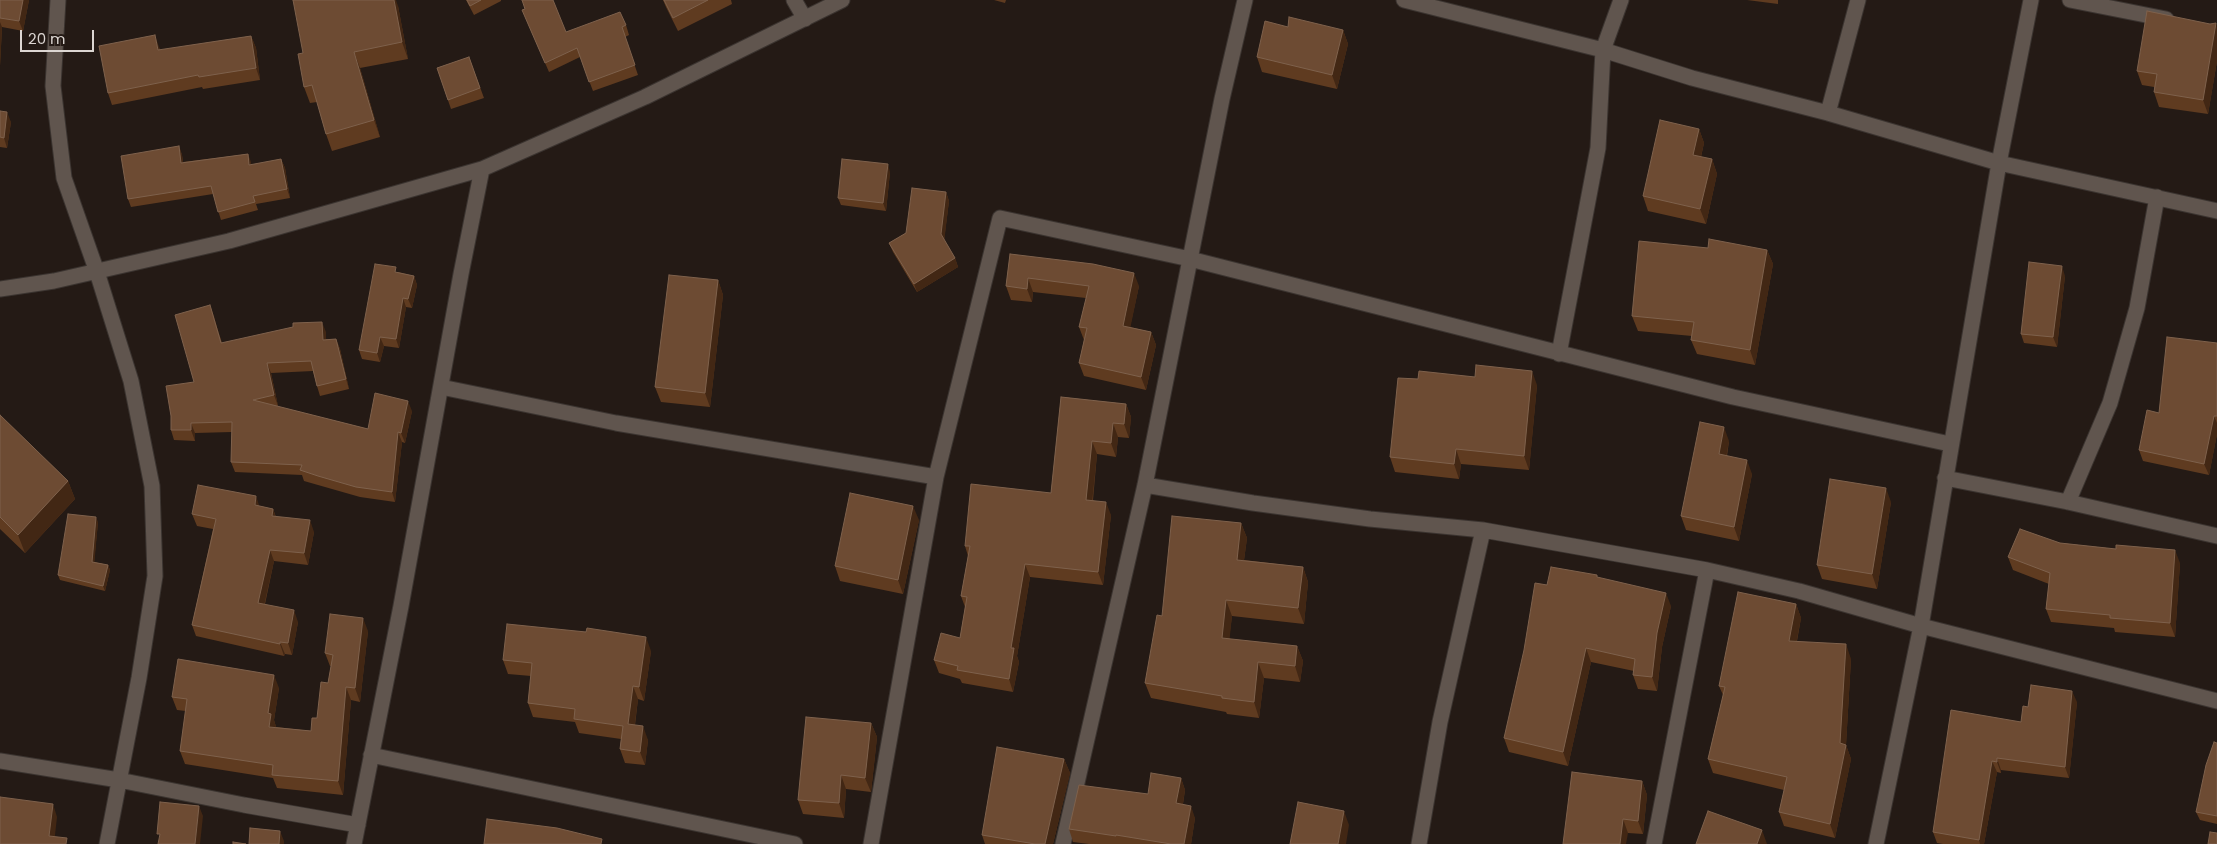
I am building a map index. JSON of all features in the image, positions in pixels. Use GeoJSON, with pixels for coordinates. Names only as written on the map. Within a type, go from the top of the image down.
{"type":"FeatureCollection","features":[{"type":"Feature","properties":{"kind":"street"},"geometry":{"type":"LineString","coordinates":[[58,0],[53,86],[64,178],[97,272],[131,381],[152,486],[155,576],[139,678],[107,844]]}},
{"type":"Feature","properties":{"kind":"street"},"geometry":{"type":"LineString","coordinates":[[794,0],[805,19]]}},
{"type":"Feature","properties":{"kind":"street"},"geometry":{"type":"LineString","coordinates":[[0,289],[97,272],[228,241],[482,169],[645,97],[842,0]]}},
{"type":"Feature","properties":{"kind":"street"},"geometry":{"type":"LineString","coordinates":[[1063,844],[1145,484],[1222,98],[1245,0]]}},
{"type":"Feature","properties":{"kind":"street"},"geometry":{"type":"LineString","coordinates":[[1404,0],[1603,50],[1692,78],[1828,113],[1999,162],[2217,210]]}},
{"type":"Feature","properties":{"kind":"street"},"geometry":{"type":"LineString","coordinates":[[1559,354],[1598,148],[1603,50],[1621,0]]}},
{"type":"Feature","properties":{"kind":"street"},"geometry":{"type":"LineString","coordinates":[[1828,113],[1858,0]]}},
{"type":"Feature","properties":{"kind":"street"},"geometry":{"type":"LineString","coordinates":[[1876,844],[1921,626],[1950,444],[1999,162],[2031,0]]}},
{"type":"Feature","properties":{"kind":"street"},"geometry":{"type":"LineString","coordinates":[[2070,0],[2178,21]]}},
{"type":"Feature","properties":{"kind":"street"},"geometry":{"type":"LineString","coordinates":[[354,844],[482,169]]}},
{"type":"Feature","properties":{"kind":"street"},"geometry":{"type":"LineString","coordinates":[[2068,502],[2110,402],[2137,308],[2157,197]]}},
{"type":"Feature","properties":{"kind":"street"},"geometry":{"type":"LineString","coordinates":[[870,844],[936,477],[1000,218],[1190,259],[1733,397],[1950,444]]}},
{"type":"Feature","properties":{"kind":"street"},"geometry":{"type":"LineString","coordinates":[[441,387],[616,423],[936,477]]}},
{"type":"Feature","properties":{"kind":"street"},"geometry":{"type":"LineString","coordinates":[[1945,478],[2068,502],[2217,536]]}},
{"type":"Feature","properties":{"kind":"street"},"geometry":{"type":"LineString","coordinates":[[1145,484],[1254,503],[1370,519],[1483,530],[1706,570],[1798,591],[1921,626],[2217,701]]}},
{"type":"Feature","properties":{"kind":"street"},"geometry":{"type":"LineString","coordinates":[[1419,844],[1440,722],[1483,530]]}},
{"type":"Feature","properties":{"kind":"street"},"geometry":{"type":"LineString","coordinates":[[1654,844],[1706,570]]}},
{"type":"Feature","properties":{"kind":"street"},"geometry":{"type":"LineString","coordinates":[[371,755],[737,838],[795,844]]}},
{"type":"Feature","properties":{"kind":"street"},"geometry":{"type":"LineString","coordinates":[[0,761],[119,780],[358,825]]}},
{"type":"Feature","properties":{"kind":"building"},"geometry":{"type":"Polygon","coordinates":[[[0,0],[23,0],[19,21],[0,18],[0,0]]]}},
{"type":"Feature","properties":{"kind":"building"},"geometry":{"type":"Polygon","coordinates":[[[293,0],[394,0],[402,42],[354,52],[374,120],[326,134],[312,85],[304,87],[298,54],[303,53],[293,0]]]}},
{"type":"Feature","properties":{"kind":"building"},"geometry":{"type":"Polygon","coordinates":[[[467,0],[481,0],[470,6],[467,0]]]}},
{"type":"Feature","properties":{"kind":"building"},"geometry":{"type":"Polygon","coordinates":[[[522,0],[553,0],[566,32],[620,12],[626,25],[622,27],[635,65],[589,82],[577,48],[545,63],[522,10],[525,9],[522,0]]]}},
{"type":"Feature","properties":{"kind":"building"},"geometry":{"type":"Polygon","coordinates":[[[664,0],[708,0],[673,18],[664,0]]]}},
{"type":"Feature","properties":{"kind":"building"},"geometry":{"type":"Polygon","coordinates":[[[2147,11],[2210,24],[2216,23],[2203,100],[2154,92],[2157,74],[2137,71],[2147,11]]]}},
{"type":"Feature","properties":{"kind":"building"},"geometry":{"type":"Polygon","coordinates":[[[1289,17],[1343,30],[1332,75],[1257,57],[1265,21],[1288,27],[1289,17]]]}},
{"type":"Feature","properties":{"kind":"building"},"geometry":{"type":"Polygon","coordinates":[[[155,35],[158,50],[251,36],[256,68],[199,77],[198,75],[108,93],[99,46],[155,35]]]}},
{"type":"Feature","properties":{"kind":"building"},"geometry":{"type":"Polygon","coordinates":[[[469,57],[480,88],[448,100],[437,68],[469,57]]]}},
{"type":"Feature","properties":{"kind":"building"},"geometry":{"type":"Polygon","coordinates":[[[0,111],[7,112],[4,138],[0,137],[0,111]]]}},
{"type":"Feature","properties":{"kind":"building"},"geometry":{"type":"Polygon","coordinates":[[[1660,120],[1699,129],[1693,155],[1712,159],[1700,209],[1643,196],[1660,120]]]}},
{"type":"Feature","properties":{"kind":"building"},"geometry":{"type":"Polygon","coordinates":[[[179,146],[181,163],[248,154],[249,165],[281,159],[287,189],[253,196],[255,202],[218,212],[211,186],[128,199],[121,156],[179,146]]]}},
{"type":"Feature","properties":{"kind":"building"},"geometry":{"type":"Polygon","coordinates":[[[842,159],[888,164],[883,203],[838,198],[842,159]]]}},
{"type":"Feature","properties":{"kind":"building"},"geometry":{"type":"Polygon","coordinates":[[[912,188],[946,192],[941,234],[955,258],[914,284],[889,243],[906,233],[912,188]]]}},
{"type":"Feature","properties":{"kind":"building"},"geometry":{"type":"Polygon","coordinates":[[[1709,239],[1767,250],[1750,350],[1691,340],[1694,322],[1632,316],[1639,241],[1708,248],[1709,239]]]}},
{"type":"Feature","properties":{"kind":"building"},"geometry":{"type":"Polygon","coordinates":[[[1010,254],[1093,264],[1134,273],[1123,326],[1151,332],[1141,377],[1079,363],[1087,328],[1079,327],[1089,286],[1028,278],[1027,289],[1006,286],[1010,254]]]}},
{"type":"Feature","properties":{"kind":"building"},"geometry":{"type":"Polygon","coordinates":[[[2029,262],[2062,266],[2053,337],[2021,334],[2029,262]]]}},
{"type":"Feature","properties":{"kind":"building"},"geometry":{"type":"Polygon","coordinates":[[[375,264],[396,267],[395,272],[414,276],[408,299],[403,298],[396,339],[380,337],[377,353],[359,350],[375,264]]]}},
{"type":"Feature","properties":{"kind":"building"},"geometry":{"type":"Polygon","coordinates":[[[669,275],[718,280],[705,393],[655,387],[669,275]]]}},
{"type":"Feature","properties":{"kind":"building"},"geometry":{"type":"Polygon","coordinates":[[[210,305],[221,343],[293,327],[293,323],[322,322],[323,340],[336,339],[346,379],[317,386],[311,361],[267,363],[274,395],[253,400],[368,429],[375,393],[408,401],[401,433],[398,432],[392,492],[356,487],[318,476],[300,470],[302,465],[231,462],[232,422],[191,423],[191,430],[171,430],[171,416],[166,386],[194,382],[175,315],[210,305]]]}},
{"type":"Feature","properties":{"kind":"building"},"geometry":{"type":"Polygon","coordinates":[[[2167,337],[2217,343],[2217,416],[2214,416],[2204,464],[2139,450],[2147,410],[2159,413],[2167,337]]]}},
{"type":"Feature","properties":{"kind":"building"},"geometry":{"type":"Polygon","coordinates":[[[1476,365],[1532,371],[1524,456],[1456,449],[1454,464],[1390,457],[1398,378],[1418,379],[1419,371],[1475,377],[1476,365]]]}},
{"type":"Feature","properties":{"kind":"building"},"geometry":{"type":"Polygon","coordinates":[[[1061,397],[1126,404],[1124,424],[1113,423],[1111,443],[1092,441],[1086,500],[1106,502],[1098,572],[1025,564],[1011,648],[1014,648],[1009,679],[957,670],[958,666],[934,660],[941,633],[960,638],[967,597],[961,596],[970,546],[965,546],[971,484],[1051,493],[1061,397]]]}},
{"type":"Feature","properties":{"kind":"building"},"geometry":{"type":"Polygon","coordinates":[[[0,415],[68,481],[18,535],[0,517],[0,415]]]}},
{"type":"Feature","properties":{"kind":"building"},"geometry":{"type":"Polygon","coordinates":[[[1700,422],[1724,427],[1719,454],[1747,460],[1734,527],[1681,516],[1700,422]]]}},
{"type":"Feature","properties":{"kind":"building"},"geometry":{"type":"Polygon","coordinates":[[[1830,479],[1886,488],[1872,574],[1817,565],[1830,479]]]}},
{"type":"Feature","properties":{"kind":"building"},"geometry":{"type":"Polygon","coordinates":[[[198,485],[256,496],[255,505],[273,509],[272,516],[310,520],[304,553],[270,550],[258,603],[294,610],[288,643],[280,642],[280,644],[192,625],[216,519],[192,514],[198,485]]]}},
{"type":"Feature","properties":{"kind":"building"},"geometry":{"type":"Polygon","coordinates":[[[850,493],[913,506],[898,580],[835,566],[850,493]]]}},
{"type":"Feature","properties":{"kind":"building"},"geometry":{"type":"Polygon","coordinates":[[[68,514],[96,517],[92,562],[108,565],[103,586],[58,575],[68,514]]]}},
{"type":"Feature","properties":{"kind":"building"},"geometry":{"type":"Polygon","coordinates":[[[1172,516],[1241,523],[1237,560],[1303,567],[1298,608],[1226,600],[1222,638],[1297,646],[1295,666],[1258,662],[1254,702],[1222,698],[1222,696],[1145,683],[1157,615],[1162,616],[1172,516]]]}},
{"type":"Feature","properties":{"kind":"building"},"geometry":{"type":"Polygon","coordinates":[[[2020,529],[2060,543],[2116,549],[2116,545],[2175,550],[2170,623],[2110,618],[2110,615],[2046,609],[2050,573],[2008,557],[2020,529]]]}},
{"type":"Feature","properties":{"kind":"building"},"geometry":{"type":"Polygon","coordinates":[[[1551,567],[1597,575],[1597,577],[1666,593],[1657,633],[1652,677],[1633,675],[1635,659],[1586,648],[1563,752],[1504,738],[1524,650],[1535,583],[1547,585],[1551,567]]]}},
{"type":"Feature","properties":{"kind":"building"},"geometry":{"type":"Polygon","coordinates":[[[1738,592],[1796,604],[1789,641],[1846,644],[1840,743],[1846,745],[1830,824],[1779,812],[1787,777],[1708,759],[1725,687],[1719,686],[1738,592]]]}},
{"type":"Feature","properties":{"kind":"building"},"geometry":{"type":"Polygon","coordinates":[[[330,614],[363,618],[355,688],[346,687],[338,781],[272,775],[273,765],[180,751],[187,699],[172,697],[178,659],[274,675],[268,713],[271,714],[269,727],[311,731],[312,718],[317,718],[321,682],[328,683],[333,655],[325,653],[330,614]]]}},
{"type":"Feature","properties":{"kind":"building"},"geometry":{"type":"Polygon","coordinates":[[[507,624],[586,632],[587,628],[646,637],[639,687],[633,686],[628,724],[643,726],[640,752],[620,749],[623,726],[574,719],[575,709],[528,703],[532,663],[503,660],[507,624]]]}},
{"type":"Feature","properties":{"kind":"building"},"geometry":{"type":"Polygon","coordinates":[[[2031,685],[2072,691],[2065,767],[1997,758],[1997,762],[1992,761],[1979,840],[1933,832],[1951,710],[2021,722],[2023,706],[2028,707],[2031,685]]]}},
{"type":"Feature","properties":{"kind":"building"},"geometry":{"type":"Polygon","coordinates":[[[806,717],[871,723],[865,778],[841,775],[839,803],[798,800],[806,717]]]}},
{"type":"Feature","properties":{"kind":"building"},"geometry":{"type":"Polygon","coordinates":[[[2214,742],[2217,743],[2217,816],[2196,812],[2206,765],[2214,742]]]}},
{"type":"Feature","properties":{"kind":"building"},"geometry":{"type":"Polygon","coordinates":[[[997,747],[1064,759],[1045,844],[982,835],[997,747]]]}},
{"type":"Feature","properties":{"kind":"building"},"geometry":{"type":"Polygon","coordinates":[[[1572,772],[1642,781],[1638,821],[1623,819],[1620,844],[1563,844],[1572,772]]]}},
{"type":"Feature","properties":{"kind":"building"},"geometry":{"type":"Polygon","coordinates":[[[1151,773],[1181,778],[1176,803],[1191,806],[1184,844],[1171,844],[1069,829],[1079,785],[1148,794],[1151,773]]]}},
{"type":"Feature","properties":{"kind":"building"},"geometry":{"type":"Polygon","coordinates":[[[0,797],[53,804],[49,836],[67,838],[66,844],[0,844],[0,797]]]}},
{"type":"Feature","properties":{"kind":"building"},"geometry":{"type":"Polygon","coordinates":[[[160,802],[199,806],[195,844],[158,844],[160,834],[157,834],[160,802]]]}},
{"type":"Feature","properties":{"kind":"building"},"geometry":{"type":"Polygon","coordinates":[[[1298,802],[1344,811],[1338,844],[1290,844],[1298,802]]]}},
{"type":"Feature","properties":{"kind":"building"},"geometry":{"type":"Polygon","coordinates":[[[1708,811],[1762,830],[1757,844],[1696,844],[1708,811]]]}},
{"type":"Feature","properties":{"kind":"building"},"geometry":{"type":"Polygon","coordinates":[[[487,819],[557,828],[602,839],[601,844],[484,844],[487,819]]]}},
{"type":"Feature","properties":{"kind":"building"},"geometry":{"type":"Polygon","coordinates":[[[250,828],[280,831],[279,844],[249,844],[250,828]]]}},
{"type":"Feature","properties":{"kind":"building"},"geometry":{"type":"Polygon","coordinates":[[[2210,832],[2217,833],[2217,844],[2208,844],[2210,832]]]}}]}
